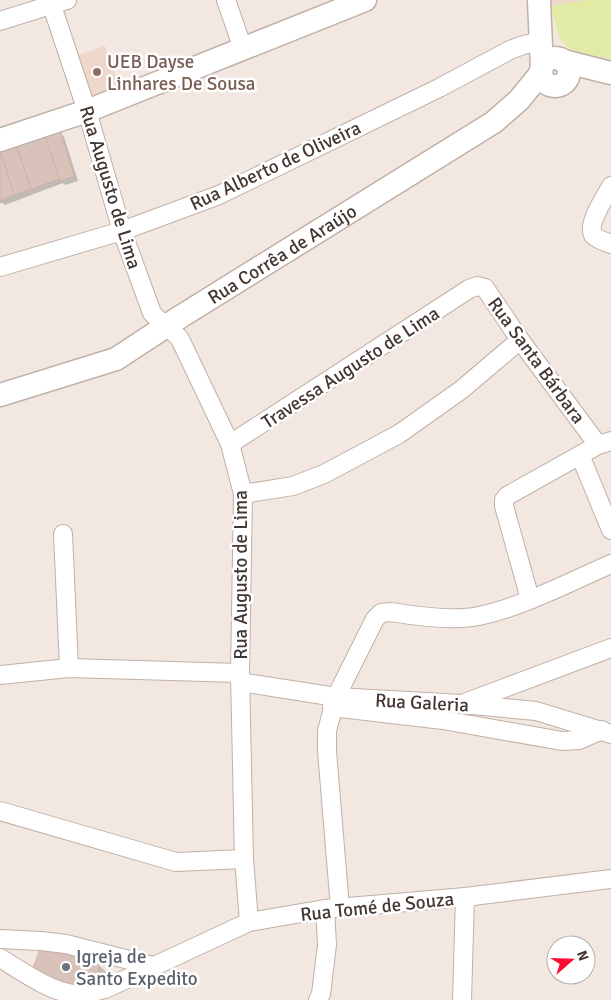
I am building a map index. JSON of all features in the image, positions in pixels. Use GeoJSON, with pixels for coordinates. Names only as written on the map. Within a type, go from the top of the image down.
{"type":"FeatureCollection","features":[{"type":"Feature","properties":{"kind":"street"},"geometry":{"type":"LineString","coordinates":[[226,0],[243,49]]}},
{"type":"Feature","properties":{"kind":"street"},"geometry":{"type":"LineString","coordinates":[[540,0],[541,41],[554,69]]}},
{"type":"Feature","properties":{"kind":"street"},"geometry":{"type":"LineString","coordinates":[[540,0],[554,69]]}},
{"type":"Feature","properties":{"kind":"street"},"geometry":{"type":"LineString","coordinates":[[0,21],[56,2]]}},
{"type":"Feature","properties":{"kind":"street","name":"Rua Augusto de Lima"},"geometry":{"type":"LineString","coordinates":[[56,2],[122,232],[152,313],[157,319],[168,325],[180,338],[230,444],[243,494],[240,678],[244,858],[249,922]]}},
{"type":"Feature","properties":{"kind":"street"},"geometry":{"type":"LineString","coordinates":[[0,140],[87,111],[356,2]]}},
{"type":"Feature","properties":{"kind":"street","name":"Rua Alberto de Oliveira"},"geometry":{"type":"LineString","coordinates":[[0,267],[122,232],[219,194],[439,88],[510,50],[541,41]]}},
{"type":"Feature","properties":{"kind":"street"},"geometry":{"type":"LineString","coordinates":[[554,69],[589,75],[611,73]]}},
{"type":"Feature","properties":{"kind":"street","name":"Rua Corrêa de Araújo"},"geometry":{"type":"LineString","coordinates":[[0,395],[116,359],[494,122],[554,69]]}},
{"type":"Feature","properties":{"kind":"street"},"geometry":{"type":"LineString","coordinates":[[603,241],[592,231],[593,222],[611,186]]}},
{"type":"Feature","properties":{"kind":"street","name":"Rua Santa Bárbara"},"geometry":{"type":"LineString","coordinates":[[469,289],[477,286],[484,288],[520,340],[605,443],[511,493],[504,500],[504,506],[530,599]]}},
{"type":"Feature","properties":{"kind":"street","name":"Travessa Augusto de Lima"},"geometry":{"type":"LineString","coordinates":[[230,444],[469,289]]}},
{"type":"Feature","properties":{"kind":"street"},"geometry":{"type":"LineString","coordinates":[[243,494],[293,486],[324,474],[390,439],[461,390],[520,340]]}},
{"type":"Feature","properties":{"kind":"street"},"geometry":{"type":"LineString","coordinates":[[580,455],[611,530]]}},
{"type":"Feature","properties":{"kind":"street"},"geometry":{"type":"LineString","coordinates":[[63,534],[69,668]]}},
{"type":"Feature","properties":{"kind":"street"},"geometry":{"type":"LineString","coordinates":[[318,1000],[321,994],[332,908],[327,731],[334,702],[375,619],[381,613],[391,612],[455,618],[477,616],[501,610],[530,599],[611,564]]}},
{"type":"Feature","properties":{"kind":"street"},"geometry":{"type":"LineString","coordinates":[[462,704],[611,648]]}},
{"type":"Feature","properties":{"kind":"street","name":"Rua Galeria"},"geometry":{"type":"LineString","coordinates":[[0,675],[69,668],[240,678],[334,702],[562,741],[579,740],[606,732]]}},
{"type":"Feature","properties":{"kind":"street","name":"Rua Galeria"},"geometry":{"type":"LineString","coordinates":[[334,702],[462,704],[536,711],[606,732]]}},
{"type":"Feature","properties":{"kind":"street"},"geometry":{"type":"LineString","coordinates":[[0,811],[176,862],[244,858]]}},
{"type":"Feature","properties":{"kind":"street","name":"Rua Tomé de Souza"},"geometry":{"type":"LineString","coordinates":[[0,958],[36,980],[73,994],[86,994],[105,989],[249,922],[332,908],[465,897],[611,879]]}},
{"type":"Feature","properties":{"kind":"street"},"geometry":{"type":"LineString","coordinates":[[462,1000],[465,897]]}},
{"type":"Feature","properties":{"kind":"street"},"geometry":{"type":"LineString","coordinates":[[0,939],[66,944],[152,966]]}},
{"type":"Feature","properties":{"kind":"shaded area"},"geometry":{"type":"Polygon","coordinates":[[[550,0],[586,0],[551,7],[550,0]]]}},
{"type":"Feature","properties":{"kind":"shaded area","name":"UEB Dayse Linhares De Sousa"},"geometry":{"type":"Polygon","coordinates":[[[105,46],[119,88],[90,99],[75,56],[105,46]]]}},
{"type":"Feature","properties":{"kind":"green space"},"geometry":{"type":"Polygon","coordinates":[[[586,0],[611,0],[611,59],[575,51],[563,42],[559,34],[551,7],[586,0]]]}},
{"type":"Feature","properties":{"kind":"building"},"geometry":{"type":"Polygon","coordinates":[[[60,130],[74,176],[60,181],[45,136],[60,130]]]}},
{"type":"Feature","properties":{"kind":"building"},"geometry":{"type":"Polygon","coordinates":[[[45,136],[59,179],[31,189],[16,145],[45,136]]]}},
{"type":"Feature","properties":{"kind":"building"},"geometry":{"type":"Polygon","coordinates":[[[16,145],[31,189],[14,195],[0,150],[16,145]]]}},
{"type":"Feature","properties":{"kind":"building"},"geometry":{"type":"Polygon","coordinates":[[[0,150],[14,195],[0,200],[0,150]]]}},
{"type":"Feature","properties":{"kind":"building","name":"Igreja de Santo Expedito"},"geometry":{"type":"Polygon","coordinates":[[[41,947],[84,956],[99,964],[96,984],[82,988],[70,986],[32,970],[41,947]]]}},
{"type":"Feature","properties":{"kind":"place","name":"UEB Dayse Linhares De Sousa"},"geometry":{"type":"Point","coordinates":[97,72]}},
{"type":"Feature","properties":{"kind":"place","name":"Igreja de Santo Expedito"},"geometry":{"type":"Point","coordinates":[66,967]}}]}
